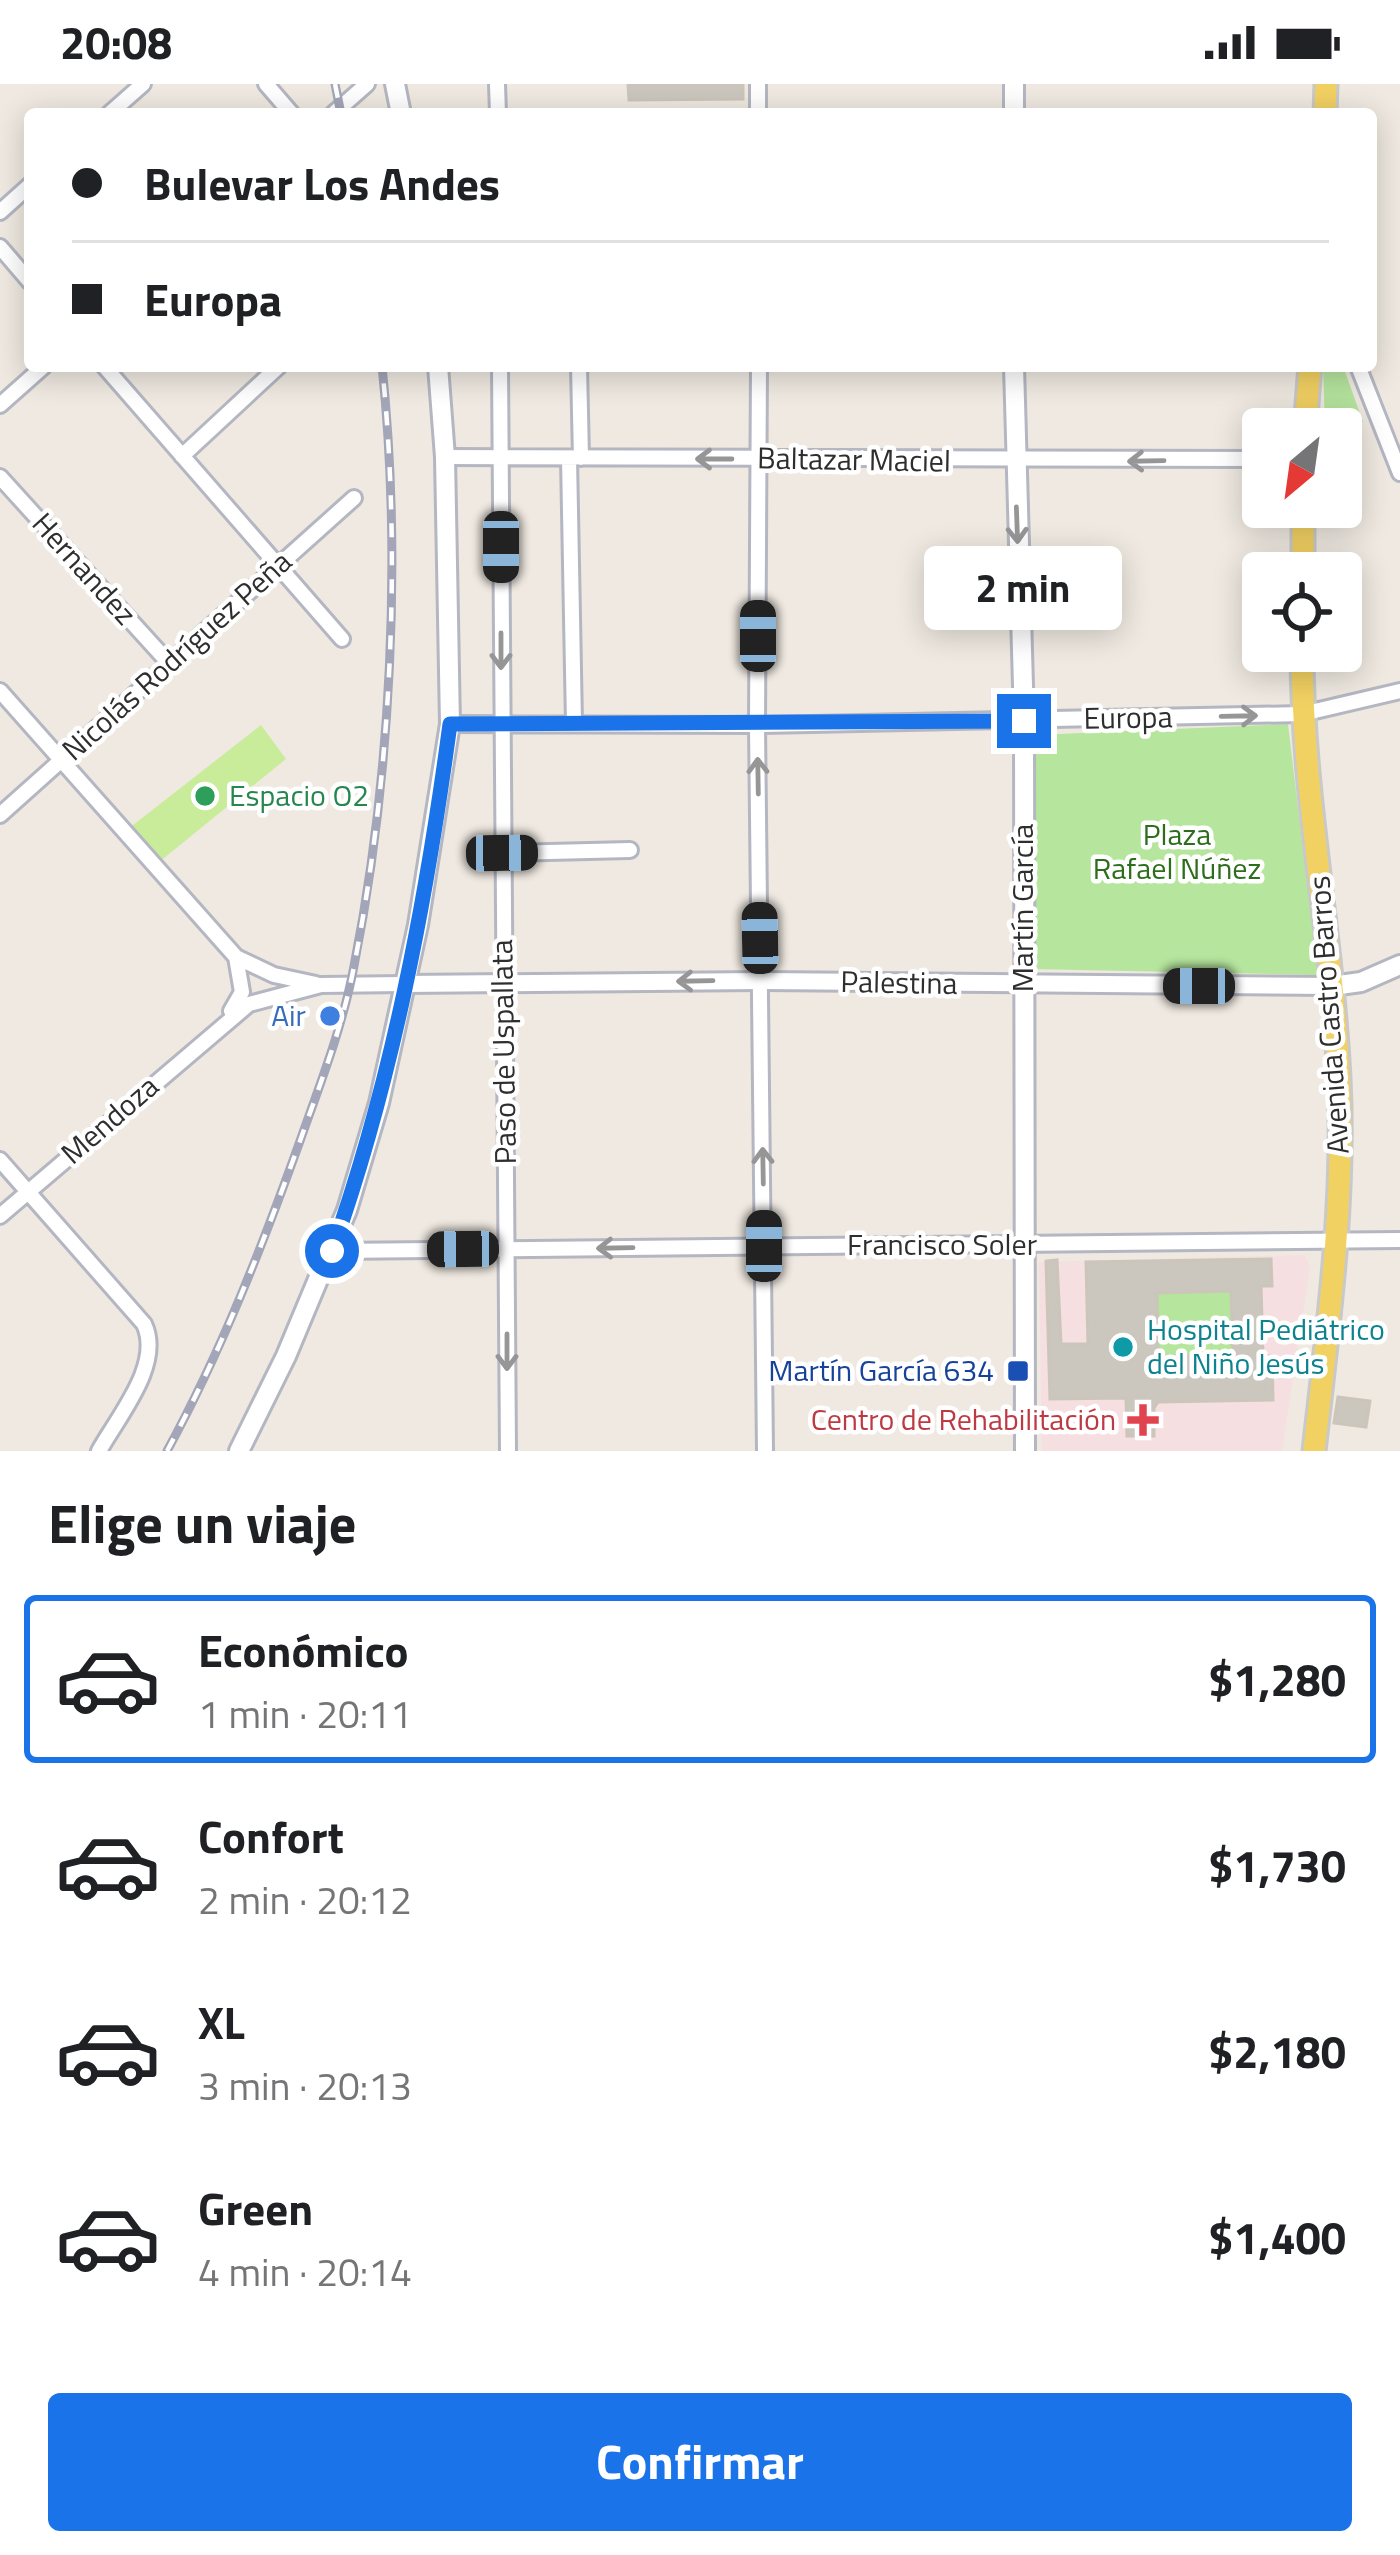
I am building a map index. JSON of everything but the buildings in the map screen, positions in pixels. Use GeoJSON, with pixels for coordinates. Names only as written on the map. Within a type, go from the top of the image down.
{"type":"FeatureCollection","features":[{"type":"Feature","properties":{"kind":"main road"},"geometry":{"type":"LineString","coordinates":[[239,1451],[332,1251],[379,1103],[433,844],[450,724],[445,457],[438,372]]}},
{"type":"Feature","properties":{"kind":"main road","name":"Martín García"},"geometry":{"type":"LineString","coordinates":[[1014,372],[1024,721],[1025,1451]]}},
{"type":"Feature","properties":{"kind":"main road"},"geometry":{"type":"LineString","coordinates":[[1307,408],[1310,372]]}},
{"type":"Feature","properties":{"kind":"main road","name":"Avenida Castro Barros"},"geometry":{"type":"LineString","coordinates":[[1302,672],[1302,714],[1332,986],[1341,1160],[1315,1451]]}},
{"type":"Feature","properties":{"kind":"main road"},"geometry":{"type":"LineString","coordinates":[[1332,986],[1361,982],[1400,965]]}},
{"type":"Feature","properties":{"kind":"street"},"geometry":{"type":"LineString","coordinates":[[116,108],[142,84]]}},
{"type":"Feature","properties":{"kind":"street"},"geometry":{"type":"LineString","coordinates":[[266,84],[287,108]]}},
{"type":"Feature","properties":{"kind":"street"},"geometry":{"type":"LineString","coordinates":[[340,108],[367,84]]}},
{"type":"Feature","properties":{"kind":"street"},"geometry":{"type":"LineString","coordinates":[[0,212],[24,190]]}},
{"type":"Feature","properties":{"kind":"street"},"geometry":{"type":"LineString","coordinates":[[0,247],[24,275]]}},
{"type":"Feature","properties":{"kind":"street"},"geometry":{"type":"LineString","coordinates":[[0,405],[37,372]]}},
{"type":"Feature","properties":{"kind":"street"},"geometry":{"type":"LineString","coordinates":[[109,372],[342,639]]}},
{"type":"Feature","properties":{"kind":"street"},"geometry":{"type":"LineString","coordinates":[[182,456],[273,372]]}},
{"type":"Feature","properties":{"kind":"street","name":"Paso de Uspallata"},"geometry":{"type":"LineString","coordinates":[[500,372],[508,1451]]}},
{"type":"Feature","properties":{"kind":"street"},"geometry":{"type":"LineString","coordinates":[[574,723],[579,372]]}},
{"type":"Feature","properties":{"kind":"street"},"geometry":{"type":"LineString","coordinates":[[759,372],[757,725],[765,1451]]}},
{"type":"Feature","properties":{"kind":"street"},"geometry":{"type":"LineString","coordinates":[[1360,372],[1400,473]]}},
{"type":"Feature","properties":{"kind":"street","name":"Baltazar Maciel"},"geometry":{"type":"LineString","coordinates":[[445,457],[1242,459]]}},
{"type":"Feature","properties":{"kind":"street","name":"Hernandez"},"geometry":{"type":"LineString","coordinates":[[0,477],[168,662]]}},
{"type":"Feature","properties":{"kind":"street","name":"Nicolás Rodríguez Peña"},"geometry":{"type":"LineString","coordinates":[[0,815],[354,498]]}},
{"type":"Feature","properties":{"kind":"street"},"geometry":{"type":"LineString","coordinates":[[0,691],[236,957],[274,975],[321,985]]}},
{"type":"Feature","properties":{"kind":"street","name":"Europa"},"geometry":{"type":"LineString","coordinates":[[450,724],[757,725],[1302,714],[1400,691]]}},
{"type":"Feature","properties":{"kind":"street"},"geometry":{"type":"LineString","coordinates":[[502,853],[630,850]]}},
{"type":"Feature","properties":{"kind":"street","name":"Mendoza"},"geometry":{"type":"LineString","coordinates":[[220,1024],[242,992],[236,957]]}},
{"type":"Feature","properties":{"kind":"street","name":"Palestina"},"geometry":{"type":"LineString","coordinates":[[321,985],[761,981],[1332,986]]}},
{"type":"Feature","properties":{"kind":"street","name":"Mendoza"},"geometry":{"type":"LineString","coordinates":[[0,1216],[220,1024],[249,1004],[321,985]]}},
{"type":"Feature","properties":{"kind":"street"},"geometry":{"type":"LineString","coordinates":[[0,1160],[144,1324],[151,1339],[146,1366],[98,1451]]}},
{"type":"Feature","properties":{"kind":"street","name":"Francisco Soler"},"geometry":{"type":"LineString","coordinates":[[332,1251],[1400,1240]]}},
{"type":"Feature","properties":{"kind":"shaded area"},"geometry":{"type":"Polygon","coordinates":[[[1304,1255],[1310,1266],[1282,1451],[1042,1451],[1039,1262],[1304,1255]]]}},
{"type":"Feature","properties":{"kind":"green space"},"geometry":{"type":"Polygon","coordinates":[[[1323,372],[1345,372],[1358,408],[1324,408],[1323,372]]]}},
{"type":"Feature","properties":{"kind":"green space","name":"Plaza Rafael Núñez"},"geometry":{"type":"Polygon","coordinates":[[[1288,724],[1318,975],[1031,969],[1036,735],[1288,724]]]}},
{"type":"Feature","properties":{"kind":"green space","name":"Espacio O2"},"geometry":{"type":"Polygon","coordinates":[[[261,725],[286,759],[153,867],[123,833],[261,725]]]}},
{"type":"Feature","properties":{"kind":"green space"},"geometry":{"type":"Polygon","coordinates":[[[1231,1291],[1233,1355],[1158,1356],[1157,1293],[1231,1291]]]}},
{"type":"Feature","properties":{"kind":"railway"},"geometry":{"type":"LineString","coordinates":[[335,84],[340,108]]}},
{"type":"Feature","properties":{"kind":"railway"},"geometry":{"type":"LineString","coordinates":[[167,1451],[223,1337],[271,1220],[330,1055],[354,966],[377,820],[389,667],[391,514],[382,372]]}},
{"type":"Feature","properties":{"kind":"place","name":"Espacio O2"},"geometry":{"type":"Point","coordinates":[205,796]}},
{"type":"Feature","properties":{"kind":"place","name":"Air"},"geometry":{"type":"Point","coordinates":[330,1016]}},
{"type":"Feature","properties":{"kind":"place","name":"Hospital Pediátrico del Niño Jesús"},"geometry":{"type":"Point","coordinates":[1123,1347]}},
{"type":"Feature","properties":{"kind":"place","name":"Martín García 634"},"geometry":{"type":"Point","coordinates":[1018,1371]}},
{"type":"Feature","properties":{"kind":"place","name":"Centro de Rehabilitación"},"geometry":{"type":"Point","coordinates":[1143,1420]}},
{"type":"Feature","properties":{"kind":"route"},"geometry":{"type":"LineString","coordinates":[[332,1251],[392,1049],[436,825],[450,724],[1024,721]]}}]}
